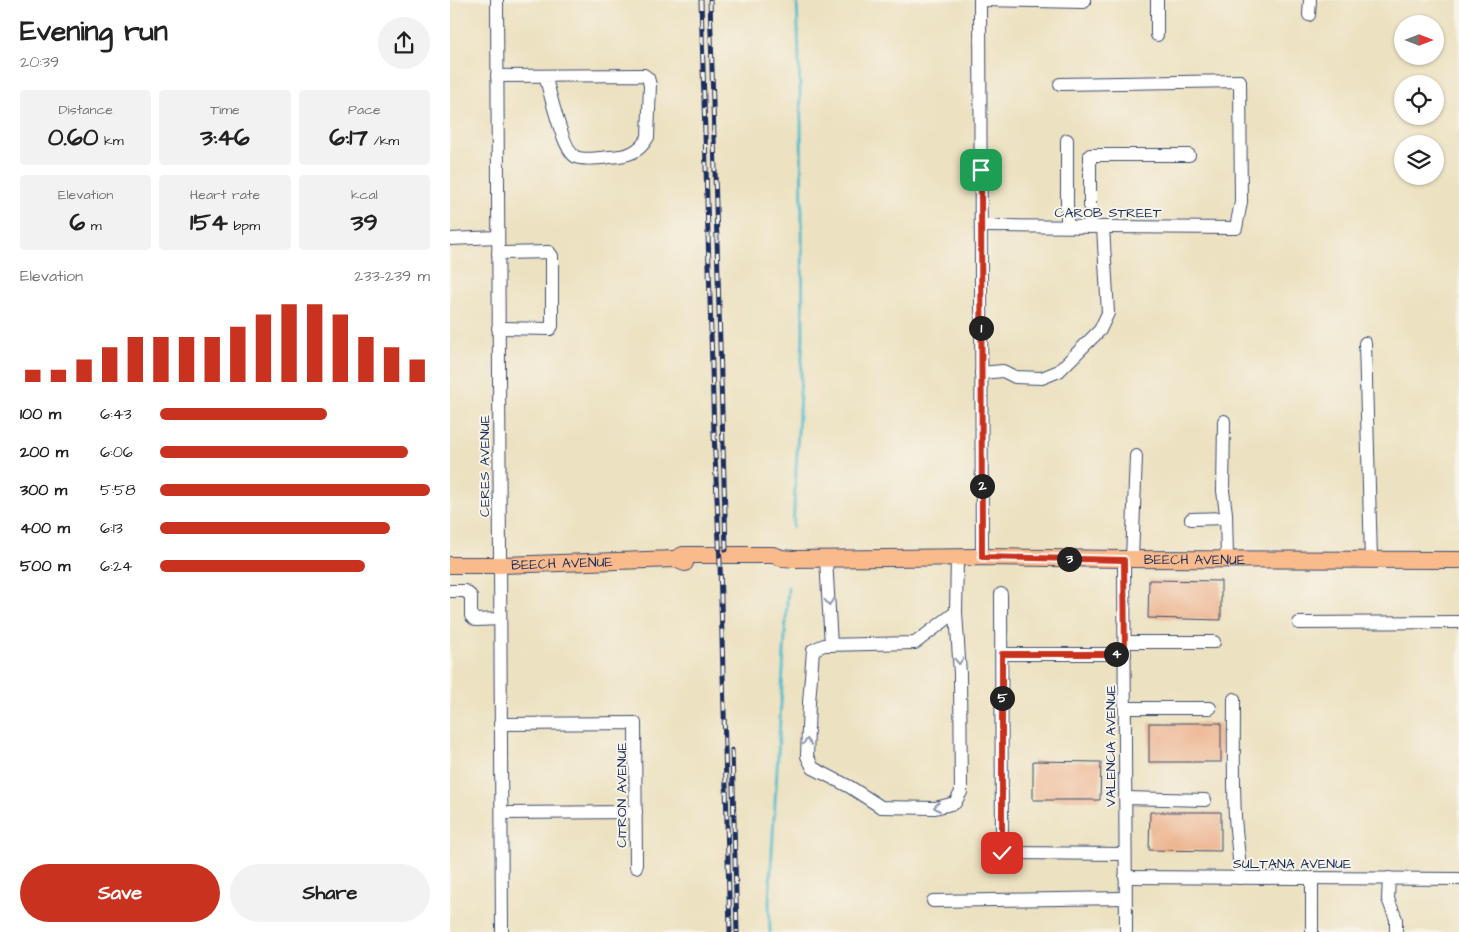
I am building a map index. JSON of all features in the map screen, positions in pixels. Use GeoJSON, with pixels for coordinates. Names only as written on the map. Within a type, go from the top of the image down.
{"type":"FeatureCollection","features":[{"type":"Feature","properties":{"kind":"main road","name":"BEECH AVENUE"},"geometry":{"type":"LineString","coordinates":[[450,565],[675,560],[682,563],[727,563],[774,562],[788,559],[982,557],[1128,560],[1459,560]]}},
{"type":"Feature","properties":{"kind":"street","name":"CERES AVENUE"},"geometry":{"type":"LineString","coordinates":[[497,0],[502,932]]}},
{"type":"Feature","properties":{"kind":"street"},"geometry":{"type":"LineString","coordinates":[[982,557],[980,0],[1084,2],[1084,0]]}},
{"type":"Feature","properties":{"kind":"street"},"geometry":{"type":"LineString","coordinates":[[1157,0],[1157,35]]}},
{"type":"Feature","properties":{"kind":"street"},"geometry":{"type":"LineString","coordinates":[[1309,15],[1310,0]]}},
{"type":"Feature","properties":{"kind":"street"},"geometry":{"type":"LineString","coordinates":[[497,76],[644,75],[648,78],[650,86],[648,137],[644,144],[628,156],[577,158],[569,152],[564,140],[546,76]]}},
{"type":"Feature","properties":{"kind":"street","name":"CAROB STREET"},"geometry":{"type":"LineString","coordinates":[[981,226],[1236,228],[1241,202],[1240,81],[1060,84]]}},
{"type":"Feature","properties":{"kind":"street"},"geometry":{"type":"LineString","coordinates":[[1067,140],[1067,226]]}},
{"type":"Feature","properties":{"kind":"street"},"geometry":{"type":"LineString","coordinates":[[1090,227],[1090,155],[1189,155]]}},
{"type":"Feature","properties":{"kind":"street"},"geometry":{"type":"LineString","coordinates":[[981,373],[1003,371],[1015,377],[1042,378],[1059,372],[1100,330],[1108,313],[1103,227]]}},
{"type":"Feature","properties":{"kind":"street"},"geometry":{"type":"LineString","coordinates":[[450,239],[498,237]]}},
{"type":"Feature","properties":{"kind":"street"},"geometry":{"type":"LineString","coordinates":[[498,253],[549,252],[552,256],[552,326],[550,329],[498,328]]}},
{"type":"Feature","properties":{"kind":"street"},"geometry":{"type":"LineString","coordinates":[[1365,343],[1371,559]]}},
{"type":"Feature","properties":{"kind":"street"},"geometry":{"type":"LineString","coordinates":[[1224,421],[1223,491],[1227,560]]}},
{"type":"Feature","properties":{"kind":"street","name":"VALENCIA AVENUE"},"geometry":{"type":"LineString","coordinates":[[1126,932],[1125,648],[1128,560],[1136,456]]}},
{"type":"Feature","properties":{"kind":"street"},"geometry":{"type":"LineString","coordinates":[[1191,519],[1226,518]]}},
{"type":"Feature","properties":{"kind":"street"},"geometry":{"type":"LineString","coordinates":[[956,558],[956,612],[960,674],[961,792],[955,803],[935,808],[881,807],[850,787],[814,768],[807,756],[813,650],[818,646],[830,645],[915,643],[956,612]]}},
{"type":"Feature","properties":{"kind":"street"},"geometry":{"type":"LineString","coordinates":[[826,559],[830,645]]}},
{"type":"Feature","properties":{"kind":"street"},"geometry":{"type":"LineString","coordinates":[[450,591],[465,591],[471,596],[472,616],[476,620],[500,620]]}},
{"type":"Feature","properties":{"kind":"street"},"geometry":{"type":"LineString","coordinates":[[1001,594],[1002,853],[1126,854]]}},
{"type":"Feature","properties":{"kind":"street"},"geometry":{"type":"LineString","coordinates":[[1299,623],[1459,622]]}},
{"type":"Feature","properties":{"kind":"street"},"geometry":{"type":"LineString","coordinates":[[1002,654],[1214,642]]}},
{"type":"Feature","properties":{"kind":"street"},"geometry":{"type":"LineString","coordinates":[[1234,699],[1233,769],[1240,878]]}},
{"type":"Feature","properties":{"kind":"street"},"geometry":{"type":"LineString","coordinates":[[1125,708],[1210,708]]}},
{"type":"Feature","properties":{"kind":"street","name":"CITRON AVENUE"},"geometry":{"type":"LineString","coordinates":[[500,724],[635,723],[636,867]]}},
{"type":"Feature","properties":{"kind":"street"},"geometry":{"type":"LineString","coordinates":[[1125,798],[1205,800]]}},
{"type":"Feature","properties":{"kind":"street"},"geometry":{"type":"LineString","coordinates":[[502,814],[636,812]]}},
{"type":"Feature","properties":{"kind":"street","name":"SULTANA AVENUE"},"geometry":{"type":"LineString","coordinates":[[1126,878],[1459,879]]}},
{"type":"Feature","properties":{"kind":"street"},"geometry":{"type":"LineString","coordinates":[[1312,878],[1312,932]]}},
{"type":"Feature","properties":{"kind":"street"},"geometry":{"type":"LineString","coordinates":[[1389,878],[1388,899],[1396,919],[1396,932]]}},
{"type":"Feature","properties":{"kind":"street"},"geometry":{"type":"LineString","coordinates":[[933,901],[1126,898]]}},
{"type":"Feature","properties":{"kind":"building"},"geometry":{"type":"Polygon","coordinates":[[[1149,580],[1221,581],[1221,620],[1148,618],[1149,580]]]}},
{"type":"Feature","properties":{"kind":"building"},"geometry":{"type":"Polygon","coordinates":[[[1149,723],[1221,723],[1221,762],[1149,762],[1149,723]]]}},
{"type":"Feature","properties":{"kind":"building"},"geometry":{"type":"Polygon","coordinates":[[[1033,761],[1101,762],[1100,800],[1033,800],[1033,761]]]}},
{"type":"Feature","properties":{"kind":"building"},"geometry":{"type":"Polygon","coordinates":[[[1150,812],[1221,812],[1221,851],[1149,850],[1150,812]]]}},
{"type":"Feature","properties":{"kind":"waterway"},"geometry":{"type":"LineString","coordinates":[[793,527],[803,337],[801,120],[797,0]]}},
{"type":"Feature","properties":{"kind":"waterway"},"geometry":{"type":"LineString","coordinates":[[770,932],[769,902],[788,587]]}},
{"type":"Feature","properties":{"kind":"railway"},"geometry":{"type":"LineString","coordinates":[[701,0],[730,932]]}},
{"type":"Feature","properties":{"kind":"railway"},"geometry":{"type":"LineString","coordinates":[[710,0],[726,550]]}},
{"type":"Feature","properties":{"kind":"railway"},"geometry":{"type":"LineString","coordinates":[[732,750],[737,932]]}},
{"type":"Feature","properties":{"kind":"route"},"geometry":{"type":"LineString","coordinates":[[981,170],[982,557],[1124,560],[1125,654],[1002,654],[1002,853]]}}]}
